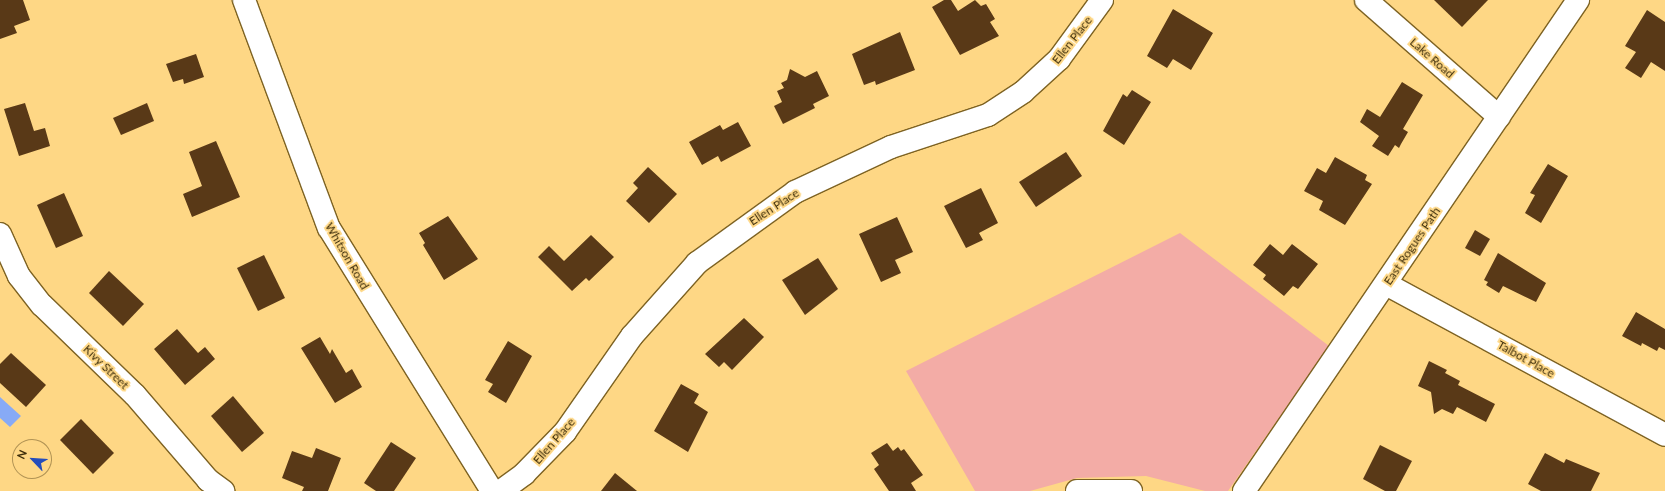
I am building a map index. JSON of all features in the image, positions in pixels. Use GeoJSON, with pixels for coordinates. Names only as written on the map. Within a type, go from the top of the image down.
{"type":"FeatureCollection","features":[{"type":"Feature","properties":{"kind":"street","name":"Whitson Road"},"geometry":{"type":"LineString","coordinates":[[244,0],[329,228],[492,491]]}},
{"type":"Feature","properties":{"kind":"street","name":"Ellen Place"},"geometry":{"type":"LineString","coordinates":[[501,491],[524,474],[565,432],[632,336],[697,263],[795,192],[890,147],[988,115],[1023,92],[1059,59],[1102,0]]}},
{"type":"Feature","properties":{"kind":"street","name":"Lake Road"},"geometry":{"type":"LineString","coordinates":[[1366,0],[1499,116]]}},
{"type":"Feature","properties":{"kind":"street","name":"East Rogues Path"},"geometry":{"type":"LineString","coordinates":[[1244,491],[1578,0]]}},
{"type":"Feature","properties":{"kind":"street","name":"Kivy Street"},"geometry":{"type":"LineString","coordinates":[[0,234],[19,276],[42,305],[135,395],[208,480],[223,491]]}},
{"type":"Feature","properties":{"kind":"street","name":"Talbot Place"},"geometry":{"type":"LineString","coordinates":[[1386,284],[1665,435]]}},
{"type":"Feature","properties":{"kind":"street"},"geometry":{"type":"LineString","coordinates":[[1078,491],[1131,491]]}},
{"type":"Feature","properties":{"kind":"shaded area"},"geometry":{"type":"Polygon","coordinates":[[[1180,233],[1329,346],[1228,491],[1205,491],[1146,476],[1077,478],[1030,491],[975,491],[906,371],[1180,233]]]}},
{"type":"Feature","properties":{"kind":"water"},"geometry":{"type":"Polygon","coordinates":[[[0,397],[21,416],[10,427],[0,418],[0,397]]]}},
{"type":"Feature","properties":{"kind":"building"},"geometry":{"type":"Polygon","coordinates":[[[0,0],[23,0],[30,20],[14,26],[17,33],[0,39],[0,0]]]}},
{"type":"Feature","properties":{"kind":"building"},"geometry":{"type":"Polygon","coordinates":[[[944,0],[951,0],[958,11],[975,0],[981,6],[986,4],[995,19],[990,22],[999,36],[960,55],[932,7],[944,0]]]}},
{"type":"Feature","properties":{"kind":"building"},"geometry":{"type":"Polygon","coordinates":[[[1434,0],[1488,0],[1462,27],[1434,0]]]}},
{"type":"Feature","properties":{"kind":"building"},"geometry":{"type":"Polygon","coordinates":[[[1173,9],[1213,33],[1191,70],[1173,59],[1167,68],[1147,56],[1173,9]]]}},
{"type":"Feature","properties":{"kind":"building"},"geometry":{"type":"Polygon","coordinates":[[[1647,10],[1665,22],[1665,71],[1651,62],[1641,78],[1625,68],[1636,52],[1625,46],[1647,10]]]}},
{"type":"Feature","properties":{"kind":"building"},"geometry":{"type":"Polygon","coordinates":[[[900,32],[915,70],[876,85],[875,81],[864,85],[852,54],[900,32]]]}},
{"type":"Feature","properties":{"kind":"building"},"geometry":{"type":"Polygon","coordinates":[[[196,54],[204,77],[184,84],[183,79],[173,82],[166,64],[196,54]]]}},
{"type":"Feature","properties":{"kind":"building"},"geometry":{"type":"Polygon","coordinates":[[[790,69],[805,77],[817,71],[829,96],[813,104],[815,108],[783,124],[774,106],[782,102],[777,91],[784,88],[781,83],[787,80],[790,69]]]}},
{"type":"Feature","properties":{"kind":"building"},"geometry":{"type":"Polygon","coordinates":[[[1402,82],[1423,95],[1403,129],[1408,132],[1399,148],[1395,145],[1388,156],[1372,146],[1379,136],[1360,122],[1367,109],[1380,117],[1402,82]]]}},
{"type":"Feature","properties":{"kind":"building"},"geometry":{"type":"Polygon","coordinates":[[[1132,90],[1151,102],[1124,145],[1103,131],[1123,94],[1127,97],[1132,90]]]}},
{"type":"Feature","properties":{"kind":"building"},"geometry":{"type":"Polygon","coordinates":[[[25,103],[34,131],[45,128],[50,146],[19,156],[4,109],[25,103]]]}},
{"type":"Feature","properties":{"kind":"building"},"geometry":{"type":"Polygon","coordinates":[[[147,103],[154,121],[121,135],[113,118],[147,103]]]}},
{"type":"Feature","properties":{"kind":"building"},"geometry":{"type":"Polygon","coordinates":[[[738,122],[751,146],[721,162],[718,156],[702,165],[689,142],[720,125],[723,130],[738,122]]]}},
{"type":"Feature","properties":{"kind":"building"},"geometry":{"type":"Polygon","coordinates":[[[216,141],[240,197],[192,217],[183,194],[202,186],[189,152],[216,141]]]}},
{"type":"Feature","properties":{"kind":"building"},"geometry":{"type":"Polygon","coordinates":[[[1066,152],[1082,176],[1036,207],[1019,182],[1066,152]]]}},
{"type":"Feature","properties":{"kind":"building"},"geometry":{"type":"Polygon","coordinates":[[[1335,157],[1367,175],[1365,180],[1372,184],[1345,225],[1319,210],[1323,201],[1304,191],[1317,168],[1326,173],[1335,157]]]}},
{"type":"Feature","properties":{"kind":"building"},"geometry":{"type":"Polygon","coordinates":[[[1548,164],[1568,176],[1541,223],[1525,213],[1535,195],[1530,193],[1548,164]]]}},
{"type":"Feature","properties":{"kind":"building"},"geometry":{"type":"Polygon","coordinates":[[[648,167],[677,194],[649,223],[626,201],[638,188],[633,183],[648,167]]]}},
{"type":"Feature","properties":{"kind":"building"},"geometry":{"type":"Polygon","coordinates":[[[981,188],[998,223],[979,233],[983,240],[966,248],[944,206],[981,188]]]}},
{"type":"Feature","properties":{"kind":"building"},"geometry":{"type":"Polygon","coordinates":[[[64,193],[83,236],[56,248],[37,205],[64,193]]]}},
{"type":"Feature","properties":{"kind":"building"},"geometry":{"type":"Polygon","coordinates":[[[448,216],[478,259],[444,280],[423,245],[425,243],[419,233],[448,216]]]}},
{"type":"Feature","properties":{"kind":"building"},"geometry":{"type":"Polygon","coordinates":[[[897,217],[913,252],[895,260],[901,273],[881,282],[859,234],[897,217]]]}},
{"type":"Feature","properties":{"kind":"building"},"geometry":{"type":"Polygon","coordinates":[[[1475,230],[1490,239],[1480,256],[1465,248],[1475,230]]]}},
{"type":"Feature","properties":{"kind":"building"},"geometry":{"type":"Polygon","coordinates":[[[591,235],[614,257],[589,281],[586,278],[572,291],[538,257],[549,246],[564,261],[591,235]]]}},
{"type":"Feature","properties":{"kind":"building"},"geometry":{"type":"Polygon","coordinates":[[[1270,244],[1283,255],[1292,244],[1318,264],[1298,289],[1293,286],[1284,296],[1263,279],[1266,275],[1253,265],[1270,244]]]}},
{"type":"Feature","properties":{"kind":"building"},"geometry":{"type":"Polygon","coordinates":[[[1498,253],[1546,283],[1536,302],[1503,286],[1499,293],[1486,285],[1488,282],[1484,280],[1498,253]]]}},
{"type":"Feature","properties":{"kind":"building"},"geometry":{"type":"Polygon","coordinates":[[[264,255],[285,298],[258,311],[237,268],[264,255]]]}},
{"type":"Feature","properties":{"kind":"building"},"geometry":{"type":"Polygon","coordinates":[[[818,258],[838,289],[805,315],[782,280],[818,258]]]}},
{"type":"Feature","properties":{"kind":"building"},"geometry":{"type":"Polygon","coordinates":[[[109,271],[144,304],[123,326],[89,293],[109,271]]]}},
{"type":"Feature","properties":{"kind":"building"},"geometry":{"type":"Polygon","coordinates":[[[1636,312],[1665,329],[1665,350],[1659,347],[1657,351],[1642,343],[1641,346],[1622,336],[1636,312]]]}},
{"type":"Feature","properties":{"kind":"building"},"geometry":{"type":"Polygon","coordinates":[[[744,318],[764,337],[732,370],[724,362],[719,367],[705,354],[744,318]]]}},
{"type":"Feature","properties":{"kind":"building"},"geometry":{"type":"Polygon","coordinates":[[[177,329],[198,353],[205,347],[215,359],[185,385],[154,349],[177,329]]]}},
{"type":"Feature","properties":{"kind":"building"},"geometry":{"type":"Polygon","coordinates":[[[320,337],[330,354],[332,349],[346,373],[352,369],[362,387],[335,403],[301,348],[320,337]]]}},
{"type":"Feature","properties":{"kind":"building"},"geometry":{"type":"Polygon","coordinates":[[[508,341],[532,356],[506,403],[488,392],[493,384],[485,380],[508,341]]]}},
{"type":"Feature","properties":{"kind":"building"},"geometry":{"type":"Polygon","coordinates":[[[11,353],[46,385],[26,407],[0,383],[0,364],[11,353]]]}},
{"type":"Feature","properties":{"kind":"building"},"geometry":{"type":"Polygon","coordinates":[[[1429,361],[1447,370],[1445,373],[1460,381],[1458,385],[1495,404],[1486,422],[1457,407],[1453,414],[1442,409],[1434,414],[1431,392],[1418,386],[1429,361]]]}},
{"type":"Feature","properties":{"kind":"building"},"geometry":{"type":"Polygon","coordinates":[[[681,384],[699,394],[694,403],[708,412],[688,452],[654,431],[681,384]]]}},
{"type":"Feature","properties":{"kind":"building"},"geometry":{"type":"Polygon","coordinates":[[[233,396],[264,433],[242,452],[211,416],[233,396]]]}},
{"type":"Feature","properties":{"kind":"building"},"geometry":{"type":"Polygon","coordinates":[[[81,419],[114,453],[93,474],[60,440],[81,419]]]}},
{"type":"Feature","properties":{"kind":"building"},"geometry":{"type":"Polygon","coordinates":[[[391,442],[416,458],[394,491],[376,491],[364,483],[391,442]]]}},
{"type":"Feature","properties":{"kind":"building"},"geometry":{"type":"Polygon","coordinates":[[[887,443],[893,451],[898,447],[901,451],[904,449],[923,475],[911,483],[916,491],[889,491],[874,469],[879,465],[871,453],[887,443]]]}},
{"type":"Feature","properties":{"kind":"building"},"geometry":{"type":"Polygon","coordinates":[[[1380,445],[1412,461],[1396,491],[1385,491],[1363,479],[1380,445]]]}},
{"type":"Feature","properties":{"kind":"building"},"geometry":{"type":"Polygon","coordinates":[[[316,448],[341,458],[328,491],[302,491],[304,487],[282,478],[292,451],[312,458],[316,448]]]}},
{"type":"Feature","properties":{"kind":"building"},"geometry":{"type":"Polygon","coordinates":[[[1545,453],[1564,463],[1566,459],[1600,473],[1591,491],[1541,491],[1528,484],[1545,453]]]}},
{"type":"Feature","properties":{"kind":"building"},"geometry":{"type":"Polygon","coordinates":[[[615,473],[637,491],[601,491],[615,473]]]}}]}
